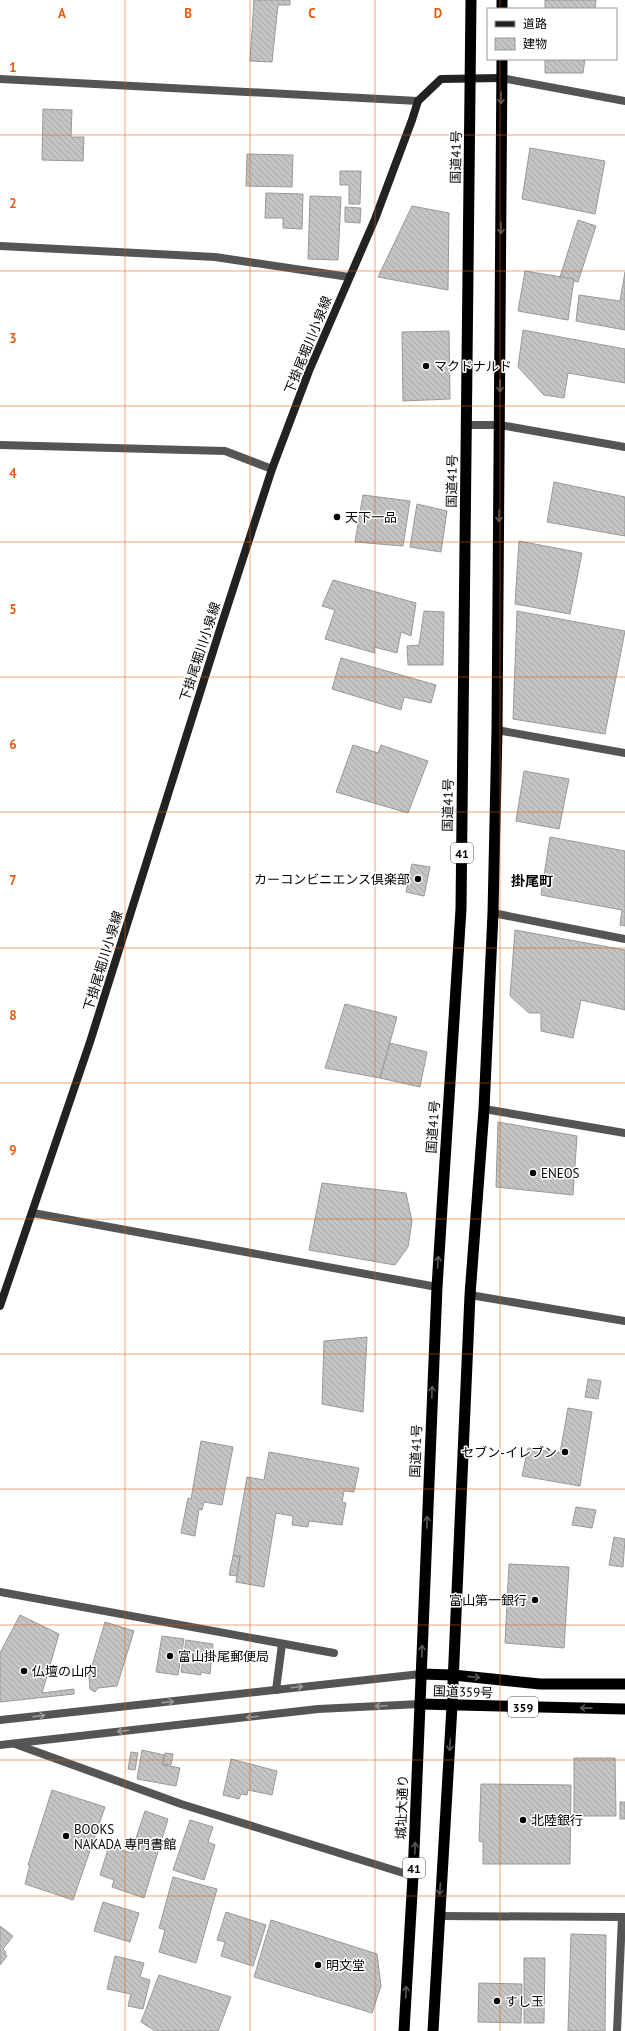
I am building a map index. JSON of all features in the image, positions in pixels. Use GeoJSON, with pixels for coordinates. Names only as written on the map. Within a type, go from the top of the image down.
{"type":"FeatureCollection","features":[{"type":"Feature","properties":{"kind":"highway","name":"国道41号"},"geometry":{"type":"LineString","coordinates":[[420,1704],[437,1287],[461,909],[471,0]]}},
{"type":"Feature","properties":{"kind":"highway","name":"41"},"geometry":{"type":"LineString","coordinates":[[433,2031],[452,1706],[470,1295],[484,1109],[493,913],[497,730],[502,60]]}},
{"type":"Feature","properties":{"kind":"highway","name":"国道359号"},"geometry":{"type":"LineString","coordinates":[[421,1674],[453,1675],[540,1684],[625,1684]]}},
{"type":"Feature","properties":{"kind":"highway","name":"国道359号"},"geometry":{"type":"LineString","coordinates":[[420,1704],[452,1706],[625,1709]]}},
{"type":"Feature","properties":{"kind":"highway","name":"城址大通り"},"geometry":{"type":"LineString","coordinates":[[404,2031],[414,1876],[420,1704]]}},
{"type":"Feature","properties":{"kind":"main road","name":"下掛尾堀川小泉線"},"geometry":{"type":"LineString","coordinates":[[0,1306],[33,1213],[90,1042],[272,469],[309,372],[375,219],[398,160],[418,100],[441,79],[502,78]]}},
{"type":"Feature","properties":{"kind":"street"},"geometry":{"type":"LineString","coordinates":[[502,78],[625,101]]}},
{"type":"Feature","properties":{"kind":"street"},"geometry":{"type":"LineString","coordinates":[[0,79],[418,100]]}},
{"type":"Feature","properties":{"kind":"street"},"geometry":{"type":"LineString","coordinates":[[0,246],[214,257],[349,277]]}},
{"type":"Feature","properties":{"kind":"street"},"geometry":{"type":"LineString","coordinates":[[467,425],[500,425],[625,447]]}},
{"type":"Feature","properties":{"kind":"street"},"geometry":{"type":"LineString","coordinates":[[0,445],[225,451],[272,469]]}},
{"type":"Feature","properties":{"kind":"street"},"geometry":{"type":"LineString","coordinates":[[497,730],[625,753]]}},
{"type":"Feature","properties":{"kind":"street"},"geometry":{"type":"LineString","coordinates":[[493,913],[625,939]]}},
{"type":"Feature","properties":{"kind":"street"},"geometry":{"type":"LineString","coordinates":[[484,1109],[625,1133]]}},
{"type":"Feature","properties":{"kind":"street"},"geometry":{"type":"LineString","coordinates":[[33,1213],[437,1287]]}},
{"type":"Feature","properties":{"kind":"street"},"geometry":{"type":"LineString","coordinates":[[470,1295],[625,1322]]}},
{"type":"Feature","properties":{"kind":"street"},"geometry":{"type":"LineString","coordinates":[[0,1592],[334,1653]]}},
{"type":"Feature","properties":{"kind":"street"},"geometry":{"type":"LineString","coordinates":[[276,1690],[282,1644]]}},
{"type":"Feature","properties":{"kind":"street"},"geometry":{"type":"LineString","coordinates":[[0,1720],[421,1674]]}},
{"type":"Feature","properties":{"kind":"street"},"geometry":{"type":"LineString","coordinates":[[0,1745],[318,1709],[420,1704]]}},
{"type":"Feature","properties":{"kind":"street"},"geometry":{"type":"LineString","coordinates":[[15,1744],[181,1804],[414,1876]]}},
{"type":"Feature","properties":{"kind":"street"},"geometry":{"type":"LineString","coordinates":[[439,1916],[624,1917],[616,2031]]}},
{"type":"Feature","properties":{"kind":"building"},"geometry":{"type":"Polygon","coordinates":[[[254,0],[290,0],[290,5],[278,5],[272,62],[250,61],[254,0]]]}},
{"type":"Feature","properties":{"kind":"building"},"geometry":{"type":"Polygon","coordinates":[[[545,0],[596,0],[595,8],[545,8],[545,0]]]}},
{"type":"Feature","properties":{"kind":"building"},"geometry":{"type":"Polygon","coordinates":[[[545,60],[585,60],[583,73],[545,73],[545,60]]]}},
{"type":"Feature","properties":{"kind":"building"},"geometry":{"type":"Polygon","coordinates":[[[43,109],[72,110],[71,137],[84,137],[83,161],[42,160],[43,109]]]}},
{"type":"Feature","properties":{"kind":"building"},"geometry":{"type":"Polygon","coordinates":[[[530,148],[605,161],[595,214],[522,199],[530,148]]]}},
{"type":"Feature","properties":{"kind":"building"},"geometry":{"type":"Polygon","coordinates":[[[247,154],[293,155],[292,187],[246,186],[247,154]]]}},
{"type":"Feature","properties":{"kind":"building"},"geometry":{"type":"Polygon","coordinates":[[[340,171],[361,171],[360,204],[349,204],[349,185],[340,185],[340,171]]]}},
{"type":"Feature","properties":{"kind":"building"},"geometry":{"type":"Polygon","coordinates":[[[266,193],[303,194],[302,229],[283,228],[283,218],[265,218],[266,193]]]}},
{"type":"Feature","properties":{"kind":"building"},"geometry":{"type":"Polygon","coordinates":[[[310,196],[341,197],[338,260],[308,259],[310,196]]]}},
{"type":"Feature","properties":{"kind":"building"},"geometry":{"type":"Polygon","coordinates":[[[412,206],[449,213],[448,290],[378,277],[412,206]]]}},
{"type":"Feature","properties":{"kind":"building"},"geometry":{"type":"Polygon","coordinates":[[[345,207],[361,208],[360,223],[345,222],[345,207]]]}},
{"type":"Feature","properties":{"kind":"building"},"geometry":{"type":"Polygon","coordinates":[[[578,220],[596,226],[578,282],[560,277],[578,220]]]}},
{"type":"Feature","properties":{"kind":"building"},"geometry":{"type":"Polygon","coordinates":[[[525,271],[574,279],[568,320],[518,311],[525,271]]]}},
{"type":"Feature","properties":{"kind":"building"},"geometry":{"type":"Polygon","coordinates":[[[625,272],[625,330],[576,321],[579,295],[620,301],[625,272]]]}},
{"type":"Feature","properties":{"kind":"building"},"geometry":{"type":"Polygon","coordinates":[[[523,330],[625,349],[625,383],[568,373],[564,398],[544,395],[518,367],[523,330]]]}},
{"type":"Feature","properties":{"kind":"building","name":"マクドナルド"},"geometry":{"type":"Polygon","coordinates":[[[449,331],[450,399],[403,401],[402,332],[449,331]]]}},
{"type":"Feature","properties":{"kind":"building"},"geometry":{"type":"Polygon","coordinates":[[[554,482],[625,497],[625,536],[547,522],[554,482]]]}},
{"type":"Feature","properties":{"kind":"building"},"geometry":{"type":"Polygon","coordinates":[[[363,495],[410,501],[403,546],[355,542],[363,495]]]}},
{"type":"Feature","properties":{"kind":"building"},"geometry":{"type":"Polygon","coordinates":[[[417,504],[447,511],[441,552],[410,547],[417,504]]]}},
{"type":"Feature","properties":{"kind":"building"},"geometry":{"type":"Polygon","coordinates":[[[519,541],[582,553],[570,614],[515,604],[519,541]]]}},
{"type":"Feature","properties":{"kind":"building"},"geometry":{"type":"Polygon","coordinates":[[[333,580],[416,603],[411,636],[401,632],[397,653],[374,647],[375,653],[325,639],[335,610],[322,606],[333,580]]]}},
{"type":"Feature","properties":{"kind":"building"},"geometry":{"type":"Polygon","coordinates":[[[424,611],[444,612],[443,665],[408,665],[407,646],[419,645],[424,611]]]}},
{"type":"Feature","properties":{"kind":"building"},"geometry":{"type":"Polygon","coordinates":[[[517,611],[625,631],[605,734],[513,719],[517,611]]]}},
{"type":"Feature","properties":{"kind":"building"},"geometry":{"type":"Polygon","coordinates":[[[341,658],[436,685],[431,703],[404,697],[401,710],[332,689],[341,658]]]}},
{"type":"Feature","properties":{"kind":"building"},"geometry":{"type":"Polygon","coordinates":[[[353,745],[378,753],[381,745],[428,761],[408,813],[336,792],[353,745]]]}},
{"type":"Feature","properties":{"kind":"building"},"geometry":{"type":"Polygon","coordinates":[[[524,771],[569,779],[559,829],[516,821],[524,771]]]}},
{"type":"Feature","properties":{"kind":"building"},"geometry":{"type":"Polygon","coordinates":[[[550,837],[625,851],[625,926],[620,925],[622,910],[541,895],[550,837]]]}},
{"type":"Feature","properties":{"kind":"building"},"geometry":{"type":"Polygon","coordinates":[[[412,864],[430,867],[424,896],[406,892],[412,864]]]}},
{"type":"Feature","properties":{"kind":"building"},"geometry":{"type":"Polygon","coordinates":[[[515,930],[625,950],[625,1010],[581,1000],[573,1038],[541,1031],[541,1013],[529,1013],[510,996],[515,930]]]}},
{"type":"Feature","properties":{"kind":"building"},"geometry":{"type":"Polygon","coordinates":[[[345,1004],[397,1017],[380,1078],[325,1068],[345,1004]]]}},
{"type":"Feature","properties":{"kind":"building"},"geometry":{"type":"Polygon","coordinates":[[[390,1043],[427,1052],[420,1087],[380,1078],[390,1043]]]}},
{"type":"Feature","properties":{"kind":"building"},"geometry":{"type":"Polygon","coordinates":[[[498,1122],[577,1136],[573,1195],[496,1187],[498,1122]]]}},
{"type":"Feature","properties":{"kind":"building"},"geometry":{"type":"Polygon","coordinates":[[[322,1183],[406,1193],[412,1221],[408,1247],[395,1265],[309,1250],[322,1183]]]}},
{"type":"Feature","properties":{"kind":"building"},"geometry":{"type":"Polygon","coordinates":[[[367,1337],[363,1412],[322,1404],[324,1341],[367,1337]]]}},
{"type":"Feature","properties":{"kind":"building"},"geometry":{"type":"Polygon","coordinates":[[[588,1379],[601,1381],[598,1399],[585,1397],[588,1379]]]}},
{"type":"Feature","properties":{"kind":"building"},"geometry":{"type":"Polygon","coordinates":[[[568,1408],[592,1412],[580,1486],[522,1476],[528,1448],[560,1453],[568,1408]]]}},
{"type":"Feature","properties":{"kind":"building"},"geometry":{"type":"Polygon","coordinates":[[[201,1441],[233,1447],[222,1505],[204,1502],[202,1510],[199,1509],[195,1536],[181,1533],[188,1498],[191,1499],[201,1441]]]}},
{"type":"Feature","properties":{"kind":"building"},"geometry":{"type":"Polygon","coordinates":[[[269,1452],[359,1468],[354,1492],[344,1491],[342,1502],[346,1503],[342,1525],[309,1521],[308,1527],[292,1525],[293,1516],[276,1513],[264,1587],[236,1582],[240,1556],[233,1556],[247,1477],[264,1480],[269,1452]]]}},
{"type":"Feature","properties":{"kind":"building"},"geometry":{"type":"Polygon","coordinates":[[[576,1507],[596,1510],[592,1528],[572,1525],[576,1507]]]}},
{"type":"Feature","properties":{"kind":"building"},"geometry":{"type":"Polygon","coordinates":[[[614,1537],[625,1539],[623,1567],[609,1565],[614,1537]]]}},
{"type":"Feature","properties":{"kind":"building"},"geometry":{"type":"Polygon","coordinates":[[[233,1556],[240,1556],[237,1576],[229,1575],[233,1556]]]}},
{"type":"Feature","properties":{"kind":"building"},"geometry":{"type":"Polygon","coordinates":[[[509,1564],[569,1567],[564,1648],[505,1643],[509,1564]]]}},
{"type":"Feature","properties":{"kind":"building","name":"仏壇の山内"},"geometry":{"type":"Polygon","coordinates":[[[20,1615],[59,1634],[42,1693],[74,1689],[74,1694],[0,1702],[0,1653],[20,1615]]]}},
{"type":"Feature","properties":{"kind":"building"},"geometry":{"type":"Polygon","coordinates":[[[105,1622],[134,1631],[117,1686],[98,1688],[95,1692],[90,1689],[89,1676],[105,1622]]]}},
{"type":"Feature","properties":{"kind":"building"},"geometry":{"type":"Polygon","coordinates":[[[162,1636],[184,1639],[178,1675],[156,1672],[162,1636]]]}},
{"type":"Feature","properties":{"kind":"building"},"geometry":{"type":"Polygon","coordinates":[[[186,1640],[213,1644],[210,1674],[201,1672],[201,1675],[181,1672],[186,1640]]]}},
{"type":"Feature","properties":{"kind":"building"},"geometry":{"type":"Polygon","coordinates":[[[142,1750],[164,1755],[163,1765],[180,1768],[176,1786],[137,1779],[142,1750]]]}},
{"type":"Feature","properties":{"kind":"building"},"geometry":{"type":"Polygon","coordinates":[[[131,1752],[138,1753],[135,1770],[128,1769],[131,1752]]]}},
{"type":"Feature","properties":{"kind":"building"},"geometry":{"type":"Polygon","coordinates":[[[165,1753],[173,1754],[171,1765],[163,1764],[165,1753]]]}},
{"type":"Feature","properties":{"kind":"building"},"geometry":{"type":"Polygon","coordinates":[[[574,1758],[615,1758],[616,1816],[574,1816],[574,1758]]]}},
{"type":"Feature","properties":{"kind":"building"},"geometry":{"type":"Polygon","coordinates":[[[231,1759],[277,1771],[272,1795],[248,1790],[247,1795],[241,1794],[239,1799],[223,1795],[231,1759]]]}},
{"type":"Feature","properties":{"kind":"building"},"geometry":{"type":"Polygon","coordinates":[[[481,1784],[571,1785],[570,1864],[483,1864],[483,1842],[479,1841],[481,1784]]]}},
{"type":"Feature","properties":{"kind":"building","name":"BOOKS NAKADA 専門書館"},"geometry":{"type":"Polygon","coordinates":[[[52,1790],[105,1807],[73,1900],[25,1884],[30,1865],[28,1865],[52,1790]]]}},
{"type":"Feature","properties":{"kind":"building"},"geometry":{"type":"Polygon","coordinates":[[[620,1802],[625,1802],[625,1819],[620,1819],[620,1802]]]}},
{"type":"Feature","properties":{"kind":"building"},"geometry":{"type":"Polygon","coordinates":[[[145,1811],[168,1819],[144,1898],[112,1887],[114,1880],[100,1875],[109,1846],[131,1853],[145,1811]]]}},
{"type":"Feature","properties":{"kind":"building"},"geometry":{"type":"Polygon","coordinates":[[[190,1820],[213,1827],[208,1842],[215,1845],[204,1880],[173,1870],[190,1820]]]}},
{"type":"Feature","properties":{"kind":"building"},"geometry":{"type":"Polygon","coordinates":[[[173,1877],[217,1889],[196,1963],[159,1952],[165,1930],[159,1928],[173,1877]]]}},
{"type":"Feature","properties":{"kind":"building"},"geometry":{"type":"Polygon","coordinates":[[[103,1902],[139,1913],[130,1942],[94,1931],[103,1902]]]}},
{"type":"Feature","properties":{"kind":"building"},"geometry":{"type":"Polygon","coordinates":[[[226,1912],[266,1925],[253,1966],[221,1956],[225,1942],[217,1940],[226,1912]]]}},
{"type":"Feature","properties":{"kind":"building","name":"明文堂"},"geometry":{"type":"Polygon","coordinates":[[[271,1920],[377,1954],[381,1986],[372,2013],[254,1977],[271,1920]]]}},
{"type":"Feature","properties":{"kind":"building"},"geometry":{"type":"Polygon","coordinates":[[[0,1926],[13,1936],[3,1949],[7,1956],[0,1965],[0,1926]]]}},
{"type":"Feature","properties":{"kind":"building"},"geometry":{"type":"Polygon","coordinates":[[[571,1934],[606,1935],[605,2031],[568,2031],[571,1934]]]}},
{"type":"Feature","properties":{"kind":"building"},"geometry":{"type":"Polygon","coordinates":[[[115,1956],[144,1963],[140,1977],[150,1980],[143,2009],[128,2006],[131,1994],[107,1989],[115,1956]]]}},
{"type":"Feature","properties":{"kind":"building"},"geometry":{"type":"Polygon","coordinates":[[[524,1958],[545,1958],[544,2023],[524,2023],[524,1958]]]}},
{"type":"Feature","properties":{"kind":"building"},"geometry":{"type":"Polygon","coordinates":[[[159,1975],[231,1997],[218,2031],[155,2031],[141,2022],[159,1975]]]}},
{"type":"Feature","properties":{"kind":"building"},"geometry":{"type":"Polygon","coordinates":[[[479,1983],[522,1984],[521,2023],[478,2022],[479,1983]]]}},
{"type":"Feature","properties":{"kind":"place","name":"マクドナルド"},"geometry":{"type":"Point","coordinates":[426,366]}},
{"type":"Feature","properties":{"kind":"place","name":"天下一品"},"geometry":{"type":"Point","coordinates":[337,517]}},
{"type":"Feature","properties":{"kind":"place","name":"カーコンビニエンス倶楽部"},"geometry":{"type":"Point","coordinates":[418,879]}},
{"type":"Feature","properties":{"kind":"place","name":"ENEOS"},"geometry":{"type":"Point","coordinates":[533,1173]}},
{"type":"Feature","properties":{"kind":"place","name":"セブン-イレブン"},"geometry":{"type":"Point","coordinates":[565,1452]}},
{"type":"Feature","properties":{"kind":"place","name":"富山第一銀行"},"geometry":{"type":"Point","coordinates":[535,1600]}},
{"type":"Feature","properties":{"kind":"place","name":"富山掛尾郵便局"},"geometry":{"type":"Point","coordinates":[170,1656]}},
{"type":"Feature","properties":{"kind":"place","name":"仏壇の山内"},"geometry":{"type":"Point","coordinates":[24,1671]}},
{"type":"Feature","properties":{"kind":"place","name":"北陸銀行"},"geometry":{"type":"Point","coordinates":[523,1820]}},
{"type":"Feature","properties":{"kind":"place","name":"BOOKS NAKADA 専門書館"},"geometry":{"type":"Point","coordinates":[66,1836]}},
{"type":"Feature","properties":{"kind":"place","name":"明文堂"},"geometry":{"type":"Point","coordinates":[318,1965]}},
{"type":"Feature","properties":{"kind":"place","name":"すし玉"},"geometry":{"type":"Point","coordinates":[497,2001]}},
{"type":"Feature","properties":{"kind":"district","name":"掛尾町"},"geometry":{"type":"Point","coordinates":[532,881]}}]}
